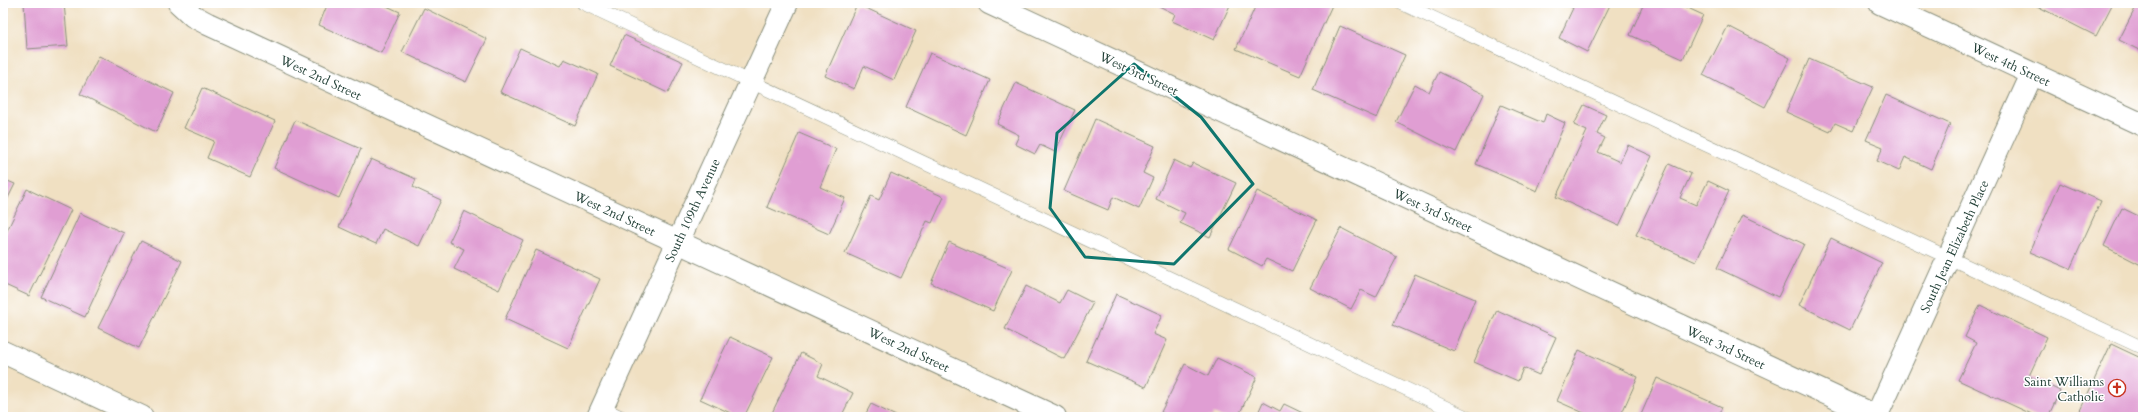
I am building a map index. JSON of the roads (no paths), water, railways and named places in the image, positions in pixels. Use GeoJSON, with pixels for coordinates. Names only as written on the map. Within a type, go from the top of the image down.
{"type":"FeatureCollection","features":[{"type":"Feature","properties":{"kind":"street","name":"West 2nd Street"},"geometry":{"type":"LineString","coordinates":[[180,3],[193,16],[208,24],[1055,417]]}},
{"type":"Feature","properties":{"kind":"street","name":"South 109th Avenue"},"geometry":{"type":"LineString","coordinates":[[600,412],[788,3]]}},
{"type":"Feature","properties":{"kind":"street","name":"West 3rd Street"},"geometry":{"type":"LineString","coordinates":[[989,3],[1876,417]]}},
{"type":"Feature","properties":{"kind":"street","name":"West 4th Street"},"geometry":{"type":"LineString","coordinates":[[1880,3],[2143,126]]}},
{"type":"Feature","properties":{"kind":"street","name":"South Jean Elizabeth Place"},"geometry":{"type":"LineString","coordinates":[[1876,417],[2032,74]]}},
{"type":"Feature","properties":{"kind":"street"},"geometry":{"type":"LineString","coordinates":[[3,352],[142,417]]}},
{"type":"Feature","properties":{"kind":"lane"},"geometry":{"type":"LineString","coordinates":[[583,3],[1466,417]]}},
{"type":"Feature","properties":{"kind":"lane"},"geometry":{"type":"LineString","coordinates":[[1400,3],[2143,348]]}},
{"type":"Feature","properties":{"kind":"lane"},"geometry":{"type":"LineString","coordinates":[[600,412],[621,417]]}},
{"type":"Feature","properties":{"kind":"place","name":"Saint Williams Catholic"},"geometry":{"type":"Point","coordinates":[2117,388]}}]}
